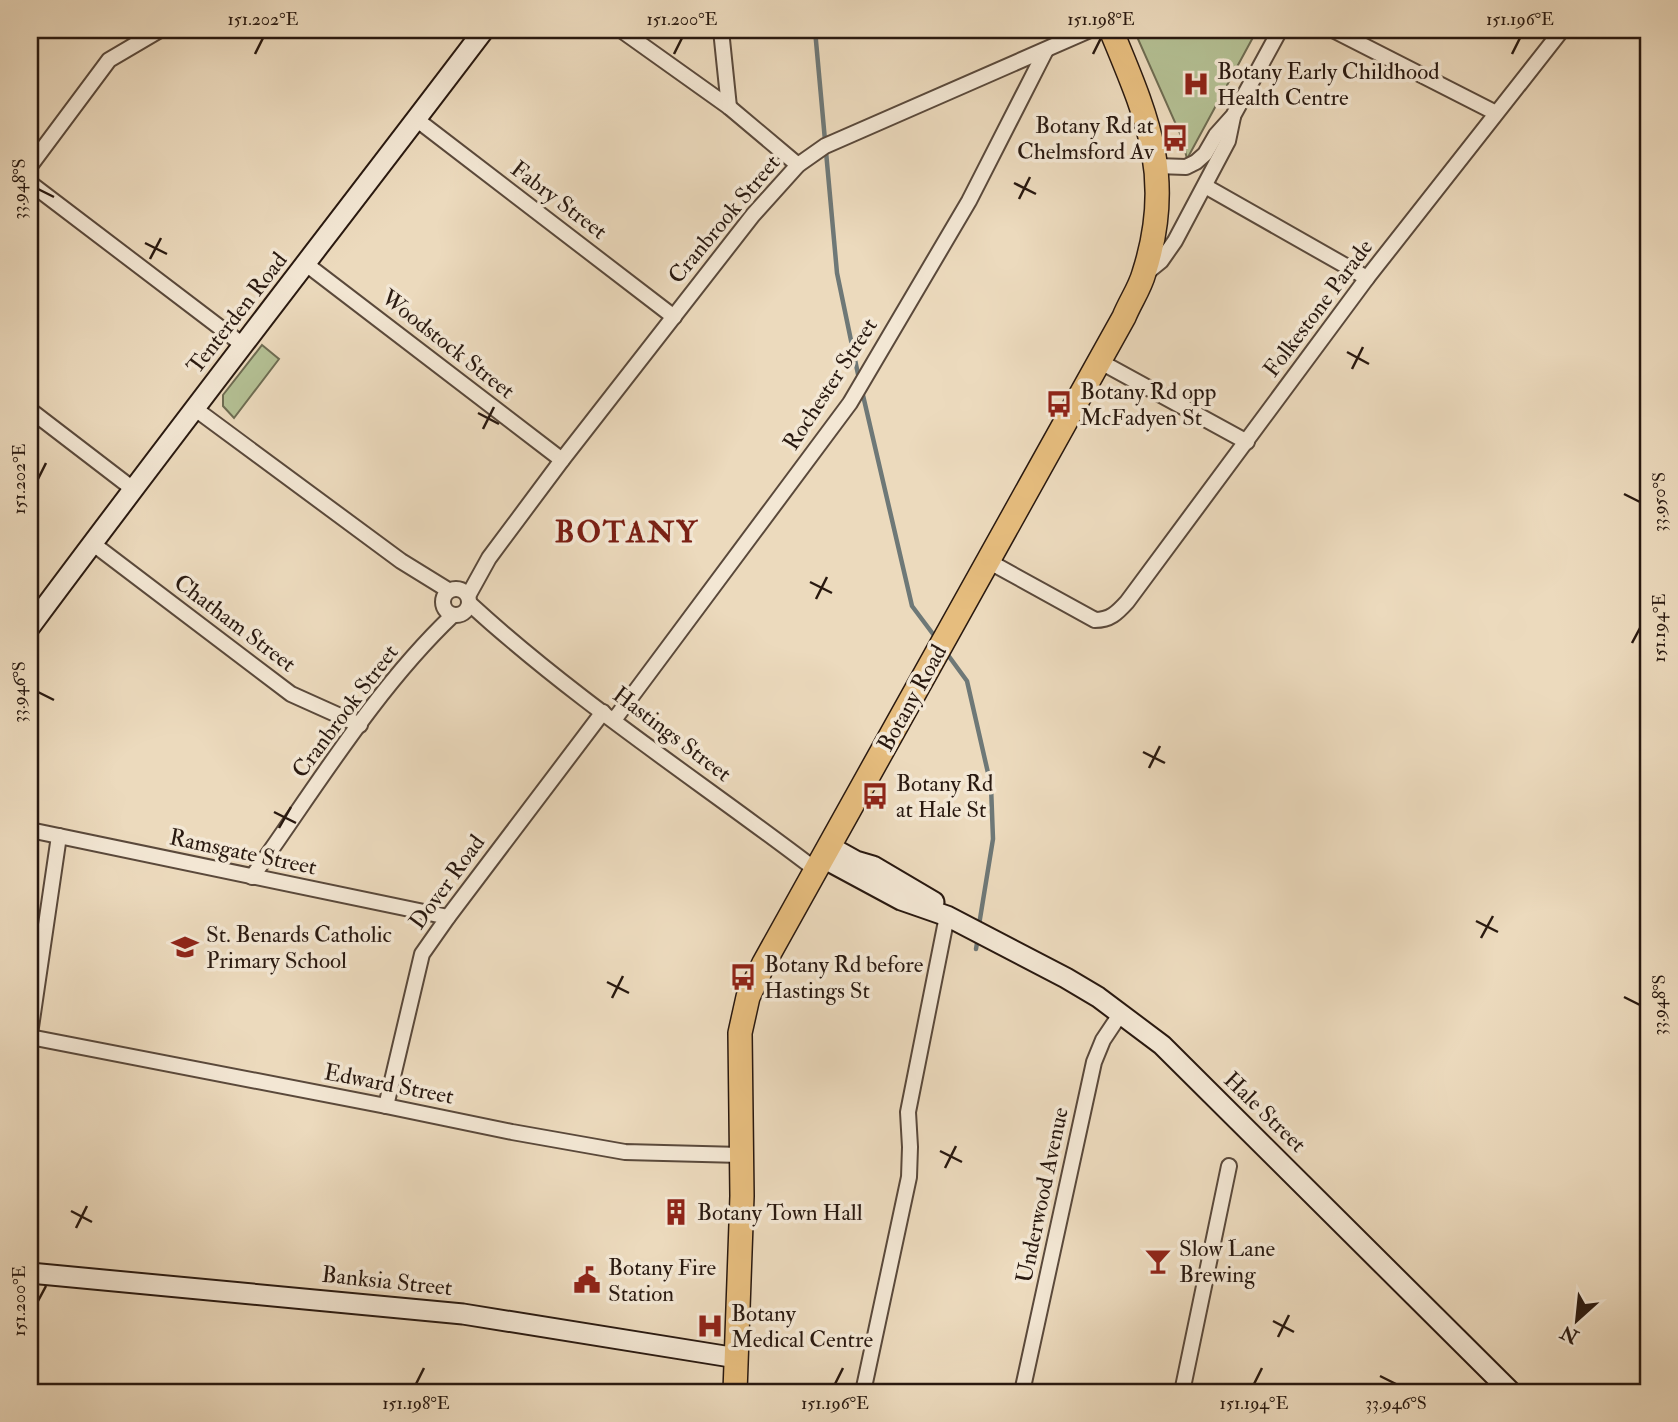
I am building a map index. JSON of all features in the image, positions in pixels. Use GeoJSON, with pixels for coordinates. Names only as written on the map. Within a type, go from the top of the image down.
{"type":"FeatureCollection","features":[{"type":"Feature","properties":{"kind":"main road","name":"Botany Road"},"geometry":{"type":"LineString","coordinates":[[735,1392],[742,1196],[740,1033],[755,980],[1099,361],[1144,275],[1156,226],[1157,166],[1142,109],[1111,30]]}},
{"type":"Feature","properties":{"kind":"street"},"geometry":{"type":"LineString","coordinates":[[30,166],[109,60],[160,30]]}},
{"type":"Feature","properties":{"kind":"street","name":"Tenterden Road"},"geometry":{"type":"LineString","coordinates":[[30,627],[132,489],[484,30]]}},
{"type":"Feature","properties":{"kind":"street"},"geometry":{"type":"LineString","coordinates":[[621,30],[729,107],[797,165]]}},
{"type":"Feature","properties":{"kind":"street"},"geometry":{"type":"LineString","coordinates":[[722,30],[729,107]]}},
{"type":"Feature","properties":{"kind":"street","name":"Cranbrook Street"},"geometry":{"type":"LineString","coordinates":[[252,877],[360,725],[562,460],[753,215],[797,165],[825,146],[1090,30]]}},
{"type":"Feature","properties":{"kind":"street"},"geometry":{"type":"LineString","coordinates":[[1157,166],[1175,168],[1196,162],[1233,116],[1280,30]]}},
{"type":"Feature","properties":{"kind":"street"},"geometry":{"type":"LineString","coordinates":[[1333,30],[1496,113]]}},
{"type":"Feature","properties":{"kind":"street","name":"Folkestone Parade"},"geometry":{"type":"LineString","coordinates":[[988,561],[1095,620],[1114,616],[1247,442],[1367,278],[1563,30]]}},
{"type":"Feature","properties":{"kind":"street","name":"Rochester Street"},"geometry":{"type":"LineString","coordinates":[[609,716],[850,403],[969,201],[1046,50]]}},
{"type":"Feature","properties":{"kind":"street"},"geometry":{"type":"LineString","coordinates":[[1144,275],[1161,261],[1205,187],[1228,141],[1233,116]]}},
{"type":"Feature","properties":{"kind":"street","name":"Fabry Street"},"geometry":{"type":"LineString","coordinates":[[416,120],[674,317]]}},
{"type":"Feature","properties":{"kind":"street"},"geometry":{"type":"LineString","coordinates":[[30,183],[243,345]]}},
{"type":"Feature","properties":{"kind":"street"},"geometry":{"type":"LineString","coordinates":[[1205,187],[1367,278]]}},
{"type":"Feature","properties":{"kind":"street","name":"Woodstock Street"},"geometry":{"type":"LineString","coordinates":[[306,264],[562,460]]}},
{"type":"Feature","properties":{"kind":"street"},"geometry":{"type":"LineString","coordinates":[[1099,361],[1247,442]]}},
{"type":"Feature","properties":{"kind":"street","name":"Hastings Street"},"geometry":{"type":"LineString","coordinates":[[194,408],[455,602],[502,633],[609,716],[823,858]]}},
{"type":"Feature","properties":{"kind":"street"},"geometry":{"type":"LineString","coordinates":[[30,410],[132,489]]}},
{"type":"Feature","properties":{"kind":"street","name":"Chatham Street"},"geometry":{"type":"LineString","coordinates":[[92,543],[291,694],[360,725]]}},
{"type":"Feature","properties":{"kind":"street","name":"Dover Road"},"geometry":{"type":"LineString","coordinates":[[386,1106],[422,954],[447,917],[609,716]]}},
{"type":"Feature","properties":{"kind":"street","name":"Ramsgate Street"},"geometry":{"type":"LineString","coordinates":[[30,830],[447,917]]}},
{"type":"Feature","properties":{"kind":"street"},"geometry":{"type":"LineString","coordinates":[[30,1036],[59,836]]}},
{"type":"Feature","properties":{"kind":"street","name":"Hale Street"},"geometry":{"type":"LineString","coordinates":[[823,858],[901,900],[947,916],[1066,978],[1117,1019],[1162,1045],[1511,1392]]}},
{"type":"Feature","properties":{"kind":"street"},"geometry":{"type":"LineString","coordinates":[[863,1392],[909,1177],[908,1112],[947,916]]}},
{"type":"Feature","properties":{"kind":"street","name":"Underwood Avenue"},"geometry":{"type":"LineString","coordinates":[[1022,1392],[1076,1142],[1100,1045],[1117,1019]]}},
{"type":"Feature","properties":{"kind":"street","name":"Edward Street"},"geometry":{"type":"LineString","coordinates":[[30,1036],[625,1152],[741,1155]]}},
{"type":"Feature","properties":{"kind":"street"},"geometry":{"type":"LineString","coordinates":[[1182,1392],[1229,1166]]}},
{"type":"Feature","properties":{"kind":"street","name":"Banksia Street"},"geometry":{"type":"LineString","coordinates":[[30,1273],[463,1314],[737,1358]]}},
{"type":"Feature","properties":{"kind":"green space"},"geometry":{"type":"Polygon","coordinates":[[[1134,30],[1257,30],[1187,159],[1182,138],[1134,30]]]}},
{"type":"Feature","properties":{"kind":"green space"},"geometry":{"type":"Polygon","coordinates":[[[262,345],[279,359],[234,418],[223,406],[223,395],[262,345]]]}},
{"type":"Feature","properties":{"kind":"waterway"},"geometry":{"type":"LineString","coordinates":[[815,30],[837,273],[859,379]]}},
{"type":"Feature","properties":{"kind":"waterway"},"geometry":{"type":"LineString","coordinates":[[862,391],[912,606],[936,638]]}},
{"type":"Feature","properties":{"kind":"waterway"},"geometry":{"type":"LineString","coordinates":[[945,651],[967,681],[991,786],[993,839],[979,925]]}},
{"type":"Feature","properties":{"kind":"waterway"},"geometry":{"type":"LineString","coordinates":[[976,949],[978,937]]}},
{"type":"Feature","properties":{"kind":"place","name":"Botany Early Childhood Health Centre"},"geometry":{"type":"Point","coordinates":[1196,84]}},
{"type":"Feature","properties":{"kind":"place","name":"Botany Rd at Chelmsford Av"},"geometry":{"type":"Point","coordinates":[1175,138]}},
{"type":"Feature","properties":{"kind":"place","name":"Botany Rd opp McFadyen St"},"geometry":{"type":"Point","coordinates":[1059,404]}},
{"type":"Feature","properties":{"kind":"place","name":"Botany Rd at Hale St"},"geometry":{"type":"Point","coordinates":[875,796]}},
{"type":"Feature","properties":{"kind":"place","name":"St. Benards Catholic Primary School"},"geometry":{"type":"Point","coordinates":[185,947]}},
{"type":"Feature","properties":{"kind":"place","name":"Botany Rd before Hastings St"},"geometry":{"type":"Point","coordinates":[743,977]}},
{"type":"Feature","properties":{"kind":"place","name":"Botany Town Hall"},"geometry":{"type":"Point","coordinates":[676,1212]}},
{"type":"Feature","properties":{"kind":"place","name":"Slow Lane Brewing"},"geometry":{"type":"Point","coordinates":[1158,1261]}},
{"type":"Feature","properties":{"kind":"place","name":"Botany Fire Station"},"geometry":{"type":"Point","coordinates":[587,1280]}},
{"type":"Feature","properties":{"kind":"place","name":"Botany Medical Centre"},"geometry":{"type":"Point","coordinates":[710,1326]}},
{"type":"Feature","properties":{"kind":"district","name":"BOTANY"},"geometry":{"type":"Point","coordinates":[627,532]}}]}
